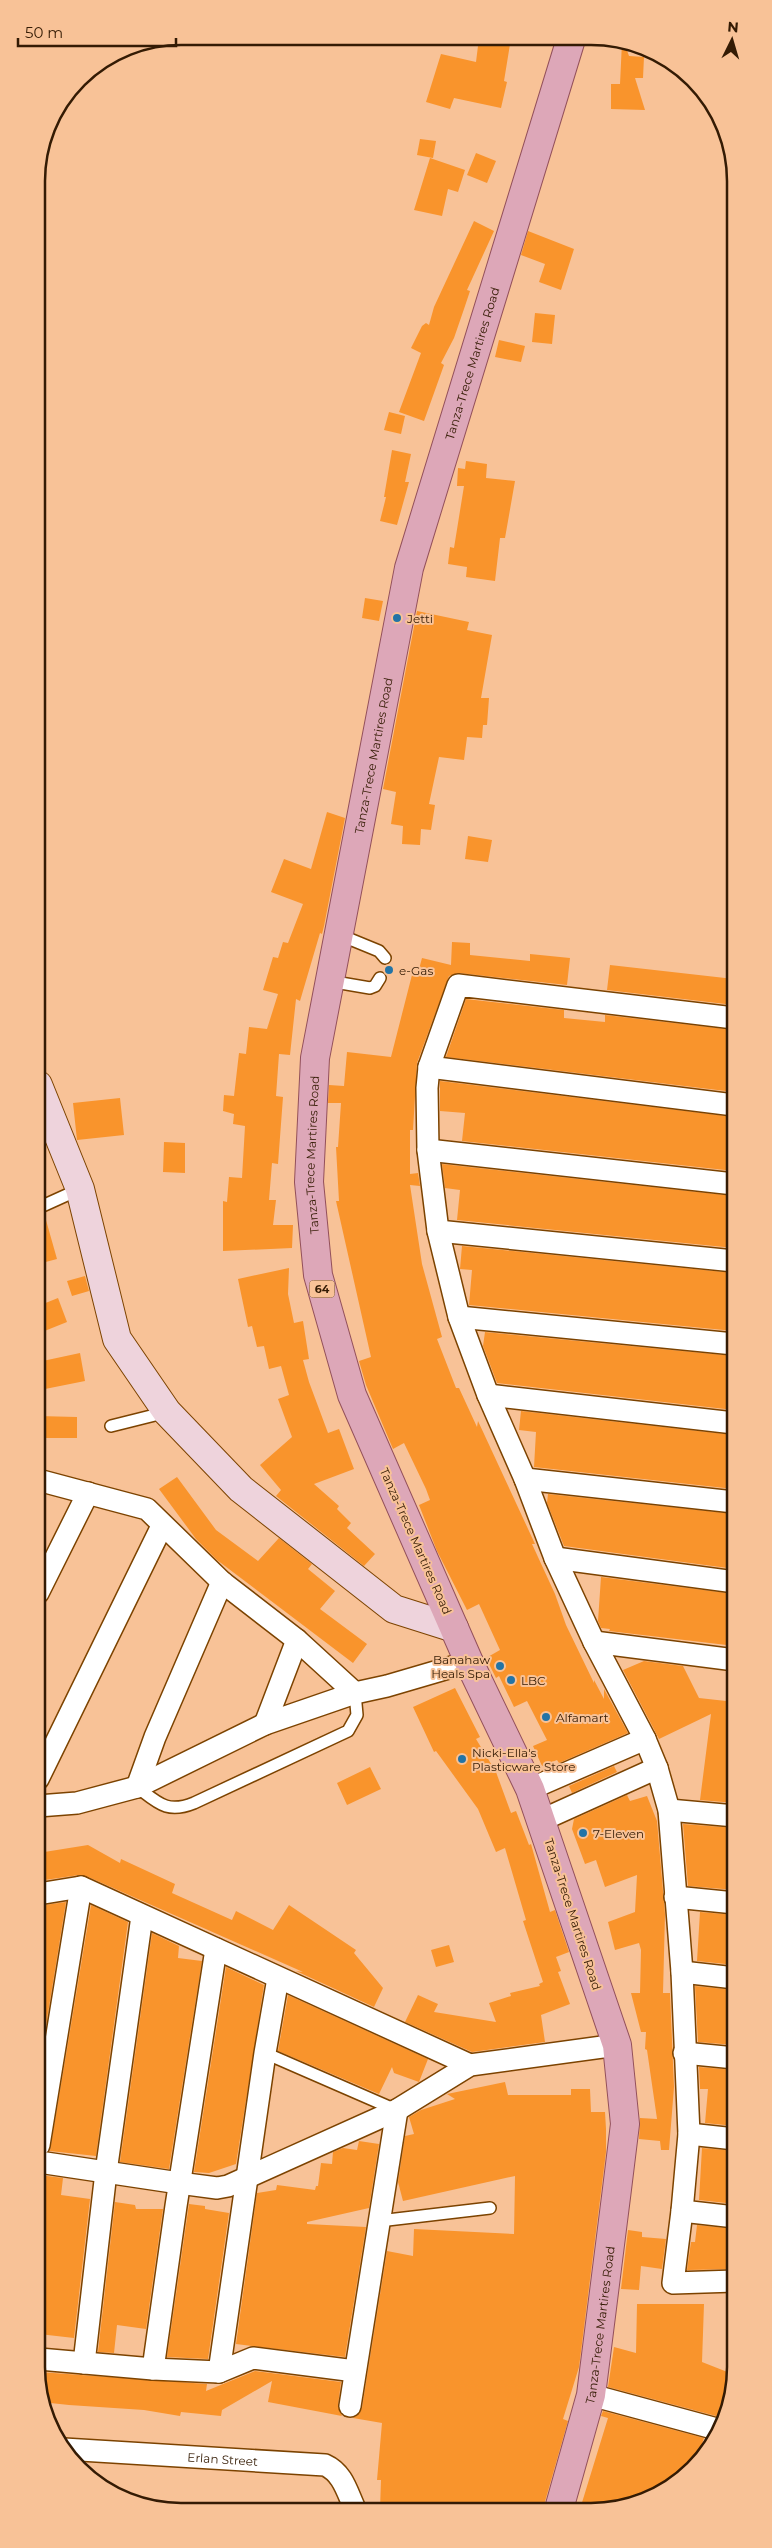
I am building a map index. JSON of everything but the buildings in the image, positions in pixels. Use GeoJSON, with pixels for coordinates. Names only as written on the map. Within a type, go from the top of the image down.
{"type":"FeatureCollection","features":[{"type":"Feature","properties":{"kind":"main road","name":"Tanza-Trece Martires Road"},"geometry":{"type":"LineString","coordinates":[[561,2503],[591,2395],[625,2124],[617,2045],[530,1789],[469,1662],[352,1396],[318,1275],[309,1182],[314,1058],[340,935],[409,568],[568,45]]}},
{"type":"Feature","properties":{"kind":"street"},"geometry":{"type":"LineString","coordinates":[[727,1017],[458,985],[429,1067],[428,1150],[438,1231],[459,1317],[488,1395],[525,1479],[555,1558],[594,1642],[645,1739],[657,1768],[669,1810],[682,1972],[689,2134],[673,2282],[727,2281]]}},
{"type":"Feature","properties":{"kind":"street"},"geometry":{"type":"LineString","coordinates":[[429,1067],[727,1104]]}},
{"type":"Feature","properties":{"kind":"street"},"geometry":{"type":"LineString","coordinates":[[45,1102],[80,1188],[117,1339],[167,1412],[241,1489],[394,1610],[454,1628]]}},
{"type":"Feature","properties":{"kind":"street"},"geometry":{"type":"LineString","coordinates":[[428,1150],[727,1183]]}},
{"type":"Feature","properties":{"kind":"street"},"geometry":{"type":"LineString","coordinates":[[438,1231],[727,1260]]}},
{"type":"Feature","properties":{"kind":"street"},"geometry":{"type":"LineString","coordinates":[[459,1317],[727,1343]]}},
{"type":"Feature","properties":{"kind":"street"},"geometry":{"type":"LineString","coordinates":[[488,1395],[727,1422]]}},
{"type":"Feature","properties":{"kind":"street"},"geometry":{"type":"LineString","coordinates":[[525,1479],[727,1501]]}},
{"type":"Feature","properties":{"kind":"street"},"geometry":{"type":"LineString","coordinates":[[45,1482],[147,1509],[162,1526],[222,1582],[297,1640],[355,1693]]}},
{"type":"Feature","properties":{"kind":"street"},"geometry":{"type":"LineString","coordinates":[[45,1579],[88,1493]]}},
{"type":"Feature","properties":{"kind":"street"},"geometry":{"type":"LineString","coordinates":[[45,1765],[162,1526]]}},
{"type":"Feature","properties":{"kind":"street"},"geometry":{"type":"LineString","coordinates":[[555,1558],[727,1581]]}},
{"type":"Feature","properties":{"kind":"street"},"geometry":{"type":"LineString","coordinates":[[137,1786],[155,1738],[222,1582]]}},
{"type":"Feature","properties":{"kind":"street"},"geometry":{"type":"LineString","coordinates":[[265,1724],[297,1640]]}},
{"type":"Feature","properties":{"kind":"street"},"geometry":{"type":"LineString","coordinates":[[594,1642],[727,1659]]}},
{"type":"Feature","properties":{"kind":"street"},"geometry":{"type":"LineString","coordinates":[[45,1805],[77,1803],[137,1786],[265,1724],[355,1693],[387,1686],[469,1662]]}},
{"type":"Feature","properties":{"kind":"street"},"geometry":{"type":"LineString","coordinates":[[530,1789],[645,1739]]}},
{"type":"Feature","properties":{"kind":"street"},"geometry":{"type":"LineString","coordinates":[[542,1820],[657,1768]]}},
{"type":"Feature","properties":{"kind":"street"},"geometry":{"type":"LineString","coordinates":[[669,1810],[727,1815]]}},
{"type":"Feature","properties":{"kind":"street"},"geometry":{"type":"LineString","coordinates":[[45,1893],[82,1887],[470,2065]]}},
{"type":"Feature","properties":{"kind":"street"},"geometry":{"type":"LineString","coordinates":[[45,2109],[82,1887]]}},
{"type":"Feature","properties":{"kind":"street"},"geometry":{"type":"LineString","coordinates":[[676,1897],[727,1902]]}},
{"type":"Feature","properties":{"kind":"street"},"geometry":{"type":"LineString","coordinates":[[84,2363],[106,2172],[142,1916]]}},
{"type":"Feature","properties":{"kind":"street"},"geometry":{"type":"LineString","coordinates":[[153,2369],[179,2184],[216,1949]]}},
{"type":"Feature","properties":{"kind":"street"},"geometry":{"type":"LineString","coordinates":[[682,1972],[727,1977]]}},
{"type":"Feature","properties":{"kind":"street"},"geometry":{"type":"LineString","coordinates":[[219,2372],[246,2178],[278,1978]]}},
{"type":"Feature","properties":{"kind":"street"},"geometry":{"type":"LineString","coordinates":[[45,2163],[179,2184],[217,2188],[228,2186],[397,2110],[470,2065],[617,2045]]}},
{"type":"Feature","properties":{"kind":"street"},"geometry":{"type":"LineString","coordinates":[[684,2052],[727,2057]]}},
{"type":"Feature","properties":{"kind":"street"},"geometry":{"type":"LineString","coordinates":[[350,2406],[397,2110]]}},
{"type":"Feature","properties":{"kind":"street"},"geometry":{"type":"LineString","coordinates":[[689,2134],[727,2138]]}},
{"type":"Feature","properties":{"kind":"street"},"geometry":{"type":"LineString","coordinates":[[682,2211],[727,2216]]}},
{"type":"Feature","properties":{"kind":"street"},"geometry":{"type":"LineString","coordinates":[[45,2360],[153,2369],[219,2372],[253,2358],[355,2371]]}},
{"type":"Feature","properties":{"kind":"street"},"geometry":{"type":"LineString","coordinates":[[591,2395],[712,2428]]}},
{"type":"Feature","properties":{"kind":"street","name":"Erlan Street"},"geometry":{"type":"LineString","coordinates":[[73,2450],[325,2465],[334,2469],[340,2476],[351,2503]]}},
{"type":"Feature","properties":{"kind":"lane"},"geometry":{"type":"LineString","coordinates":[[340,935],[379,951],[385,958]]}},
{"type":"Feature","properties":{"kind":"lane"},"geometry":{"type":"LineString","coordinates":[[329,981],[370,988],[375,986],[380,978]]}},
{"type":"Feature","properties":{"kind":"lane"},"geometry":{"type":"LineString","coordinates":[[45,1205],[80,1188]]}},
{"type":"Feature","properties":{"kind":"lane"},"geometry":{"type":"LineString","coordinates":[[111,1426],[167,1412]]}},
{"type":"Feature","properties":{"kind":"lane"},"geometry":{"type":"LineString","coordinates":[[137,1786],[168,1808],[182,1808],[194,1804],[348,1731],[357,1715],[355,1693]]}},
{"type":"Feature","properties":{"kind":"lane"},"geometry":{"type":"LineString","coordinates":[[265,2053],[397,2110]]}},
{"type":"Feature","properties":{"kind":"lane"},"geometry":{"type":"LineString","coordinates":[[379,2221],[490,2208]]}},
{"type":"Feature","properties":{"kind":"place","name":"Jetti"},"geometry":{"type":"Point","coordinates":[397,618]}},
{"type":"Feature","properties":{"kind":"place","name":"e-Gas"},"geometry":{"type":"Point","coordinates":[389,970]}},
{"type":"Feature","properties":{"kind":"place","name":"Banahaw Heals Spa"},"geometry":{"type":"Point","coordinates":[500,1666]}},
{"type":"Feature","properties":{"kind":"place","name":"LBC"},"geometry":{"type":"Point","coordinates":[511,1680]}},
{"type":"Feature","properties":{"kind":"place","name":"Alfamart"},"geometry":{"type":"Point","coordinates":[546,1717]}},
{"type":"Feature","properties":{"kind":"place","name":"Nicki-Ella's Plasticware Store"},"geometry":{"type":"Point","coordinates":[462,1759]}},
{"type":"Feature","properties":{"kind":"place","name":"7-Eleven"},"geometry":{"type":"Point","coordinates":[583,1833]}}]}
